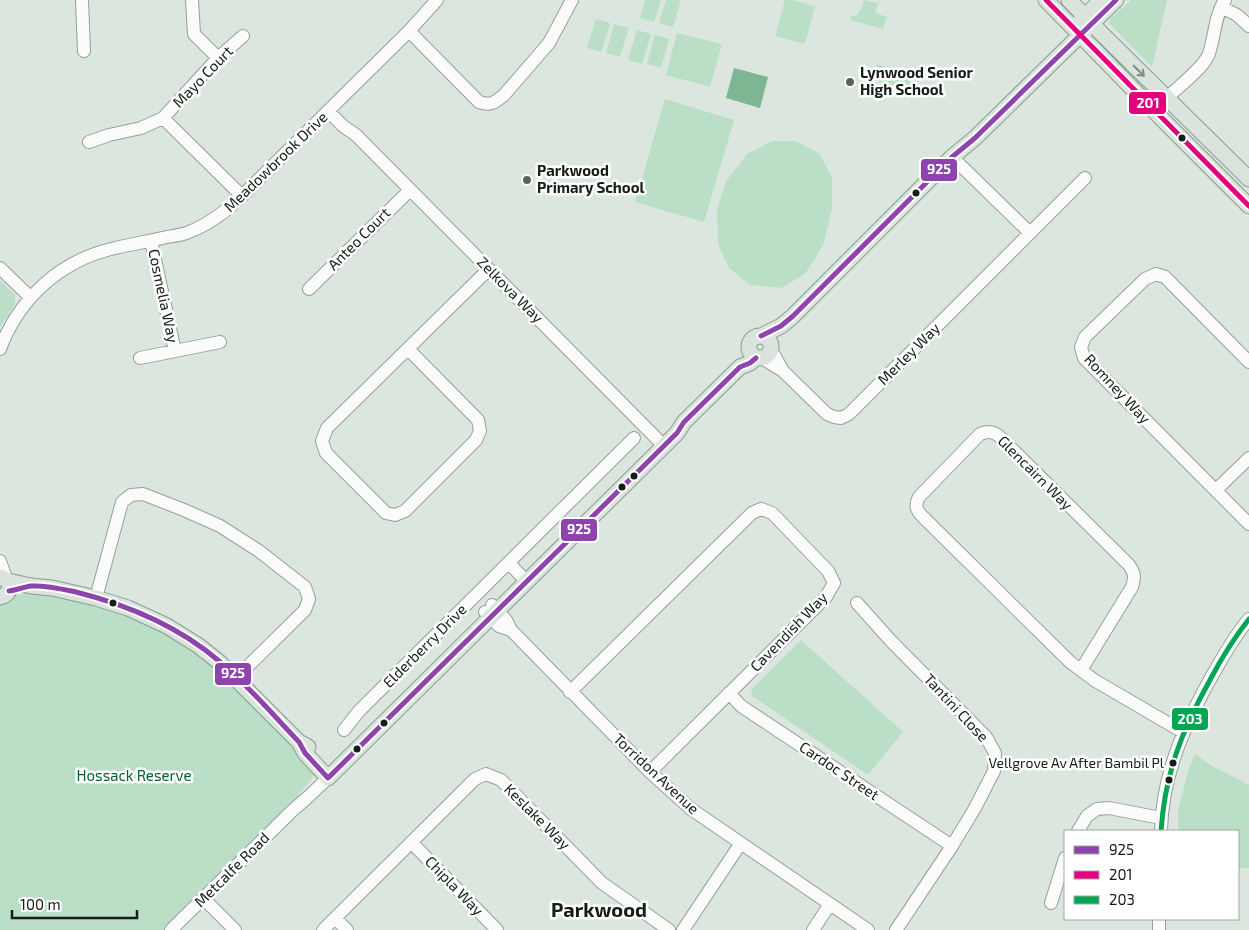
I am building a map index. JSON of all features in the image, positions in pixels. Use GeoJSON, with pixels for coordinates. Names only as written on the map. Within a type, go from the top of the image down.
{"type":"FeatureCollection","features":[{"type":"Feature","properties":{"kind":"main road"},"geometry":{"type":"LineString","coordinates":[[1046,0],[1248,204]]}},
{"type":"Feature","properties":{"kind":"main road"},"geometry":{"type":"LineString","coordinates":[[1069,0],[1249,179]]}},
{"type":"Feature","properties":{"kind":"main road"},"geometry":{"type":"LineString","coordinates":[[761,350],[782,326],[1038,76],[1088,20],[1101,0]]}},
{"type":"Feature","properties":{"kind":"main road"},"geometry":{"type":"LineString","coordinates":[[1088,20],[1116,0]]}},
{"type":"Feature","properties":{"kind":"main road","name":"Metcalfe Road"},"geometry":{"type":"LineString","coordinates":[[328,772],[661,443],[677,432],[684,422],[740,367],[742,359],[761,350]]}},
{"type":"Feature","properties":{"kind":"main road"},"geometry":{"type":"LineString","coordinates":[[4,585],[52,588],[96,598],[128,608],[168,626],[209,654],[236,678],[299,742],[305,753],[328,772]]}},
{"type":"Feature","properties":{"kind":"street"},"geometry":{"type":"LineString","coordinates":[[82,0],[84,51]]}},
{"type":"Feature","properties":{"kind":"street"},"geometry":{"type":"LineString","coordinates":[[192,0],[194,34],[218,58]]}},
{"type":"Feature","properties":{"kind":"street","name":"Meadowbrook Drive"},"geometry":{"type":"LineString","coordinates":[[0,349],[14,318],[30,297],[65,268],[89,256],[113,249],[188,233],[221,215],[410,31],[437,0]]}},
{"type":"Feature","properties":{"kind":"street"},"geometry":{"type":"LineString","coordinates":[[410,31],[479,102],[487,105],[496,102],[504,96],[549,42],[572,0]]}},
{"type":"Feature","properties":{"kind":"street"},"geometry":{"type":"LineString","coordinates":[[1167,98],[1204,63],[1223,4],[1249,26]]}},
{"type":"Feature","properties":{"kind":"street","name":"Mayo Court"},"geometry":{"type":"LineString","coordinates":[[89,142],[140,128],[163,118],[218,58],[243,36]]}},
{"type":"Feature","properties":{"kind":"street","name":"Zelkova Way"},"geometry":{"type":"LineString","coordinates":[[330,109],[347,121],[356,135],[661,443]]}},
{"type":"Feature","properties":{"kind":"street","name":"Mayo Court"},"geometry":{"type":"LineString","coordinates":[[163,118],[242,196]]}},
{"type":"Feature","properties":{"kind":"street"},"geometry":{"type":"LineString","coordinates":[[952,158],[1030,233]]}},
{"type":"Feature","properties":{"kind":"street","name":"Merley Way"},"geometry":{"type":"LineString","coordinates":[[761,350],[774,355],[782,370],[827,414],[841,418],[849,414],[1085,178]]}},
{"type":"Feature","properties":{"kind":"street","name":"Anteo Court"},"geometry":{"type":"LineString","coordinates":[[309,289],[410,190]]}},
{"type":"Feature","properties":{"kind":"street","name":"Cosmelia Way"},"geometry":{"type":"LineString","coordinates":[[151,241],[175,351]]}},
{"type":"Feature","properties":{"kind":"street"},"geometry":{"type":"LineString","coordinates":[[0,268],[30,297]]}},
{"type":"Feature","properties":{"kind":"street"},"geometry":{"type":"LineString","coordinates":[[408,350],[478,420],[480,431],[476,440],[405,512],[395,515],[386,513],[326,453],[322,441],[327,428],[489,269]]}},
{"type":"Feature","properties":{"kind":"street","name":"Romney Way"},"geometry":{"type":"LineString","coordinates":[[1249,362],[1165,277],[1156,274],[1144,279],[1085,337],[1081,347],[1084,358],[1249,524]]}},
{"type":"Feature","properties":{"kind":"street","name":"Cosmelia Way"},"geometry":{"type":"LineString","coordinates":[[140,358],[220,342]]}},
{"type":"Feature","properties":{"kind":"street","name":"Glencairn Way"},"geometry":{"type":"LineString","coordinates":[[1081,670],[1132,587],[1134,580],[1133,570],[996,433],[980,434],[918,497],[916,502],[917,508],[923,517],[1070,662],[1094,680],[1183,732]]}},
{"type":"Feature","properties":{"kind":"street","name":"Elderberry Drive"},"geometry":{"type":"LineString","coordinates":[[344,730],[359,712],[634,438]]}},
{"type":"Feature","properties":{"kind":"street"},"geometry":{"type":"LineString","coordinates":[[1216,490],[1249,458]]}},
{"type":"Feature","properties":{"kind":"street"},"geometry":{"type":"LineString","coordinates":[[96,598],[122,502],[131,495],[143,494],[220,526],[259,551],[305,587],[310,599],[305,610],[236,678]]}},
{"type":"Feature","properties":{"kind":"street","name":"Cavendish Way"},"geometry":{"type":"LineString","coordinates":[[570,692],[752,513],[761,509],[772,513],[828,571],[834,583],[826,596],[650,772]]}},
{"type":"Feature","properties":{"kind":"street"},"geometry":{"type":"LineString","coordinates":[[0,562],[4,585]]}},
{"type":"Feature","properties":{"kind":"street"},"geometry":{"type":"LineString","coordinates":[[509,563],[524,579]]}},
{"type":"Feature","properties":{"kind":"street","name":"Tantini Close"},"geometry":{"type":"LineString","coordinates":[[857,603],[891,641],[986,737],[995,753],[994,771],[974,808],[952,846],[896,930]]}},
{"type":"Feature","properties":{"kind":"street","name":"Torridon Avenue"},"geometry":{"type":"LineString","coordinates":[[491,611],[499,626],[511,630],[650,772],[691,809],[868,930]]}},
{"type":"Feature","properties":{"kind":"street"},"geometry":{"type":"LineString","coordinates":[[1161,830],[1161,818],[1167,785],[1183,732],[1221,660],[1249,620]]}},
{"type":"Feature","properties":{"kind":"street","name":"Cardoc Street"},"geometry":{"type":"LineString","coordinates":[[729,693],[741,706],[952,846]]}},
{"type":"Feature","properties":{"kind":"street","name":"Metcalfe Road"},"geometry":{"type":"LineString","coordinates":[[171,930],[293,810],[308,798],[328,772]]}},
{"type":"Feature","properties":{"kind":"street","name":"Keslake Way"},"geometry":{"type":"LineString","coordinates":[[323,930],[475,779],[486,774],[500,780],[602,883],[669,930]]}},
{"type":"Feature","properties":{"kind":"street"},"geometry":{"type":"LineString","coordinates":[[1079,830],[1087,816],[1097,809],[1109,808],[1161,818]]}},
{"type":"Feature","properties":{"kind":"street","name":"Chipla Way"},"geometry":{"type":"LineString","coordinates":[[411,842],[496,930]]}},
{"type":"Feature","properties":{"kind":"street"},"geometry":{"type":"LineString","coordinates":[[683,930],[741,843]]}},
{"type":"Feature","properties":{"kind":"street"},"geometry":{"type":"LineString","coordinates":[[1051,903],[1064,861]]}},
{"type":"Feature","properties":{"kind":"street"},"geometry":{"type":"LineString","coordinates":[[203,898],[235,930]]}},
{"type":"Feature","properties":{"kind":"street"},"geometry":{"type":"LineString","coordinates":[[813,930],[830,904]]}},
{"type":"Feature","properties":{"kind":"street"},"geometry":{"type":"LineString","coordinates":[[335,918],[347,930]]}},
{"type":"Feature","properties":{"kind":"green space"},"geometry":{"type":"Polygon","coordinates":[[[645,0],[661,0],[654,22],[640,18],[645,0]]]}},
{"type":"Feature","properties":{"kind":"green space"},"geometry":{"type":"Polygon","coordinates":[[[666,0],[681,0],[673,27],[659,23],[666,0]]]}},
{"type":"Feature","properties":{"kind":"green space"},"geometry":{"type":"Polygon","coordinates":[[[785,0],[815,6],[805,44],[775,36],[785,0]]]}},
{"type":"Feature","properties":{"kind":"green space"},"geometry":{"type":"Polygon","coordinates":[[[864,0],[878,3],[875,13],[887,17],[883,29],[850,20],[851,16],[856,16],[864,0]]]}},
{"type":"Feature","properties":{"kind":"green space"},"geometry":{"type":"Polygon","coordinates":[[[1131,0],[1167,0],[1152,67],[1110,24],[1110,19],[1131,0]]]}},
{"type":"Feature","properties":{"kind":"green space"},"geometry":{"type":"Polygon","coordinates":[[[596,19],[610,23],[601,52],[587,48],[596,19]]]}},
{"type":"Feature","properties":{"kind":"green space"},"geometry":{"type":"Polygon","coordinates":[[[614,24],[629,28],[620,57],[606,53],[614,24]]]}},
{"type":"Feature","properties":{"kind":"green space"},"geometry":{"type":"Polygon","coordinates":[[[637,30],[651,34],[642,64],[628,60],[637,30]]]}},
{"type":"Feature","properties":{"kind":"green space"},"geometry":{"type":"Polygon","coordinates":[[[677,33],[722,44],[710,87],[666,75],[677,33]]]}},
{"type":"Feature","properties":{"kind":"green space"},"geometry":{"type":"Polygon","coordinates":[[[655,35],[669,39],[661,68],[647,64],[655,35]]]}},
{"type":"Feature","properties":{"kind":"green space"},"geometry":{"type":"Polygon","coordinates":[[[877,64],[913,74],[908,91],[873,80],[877,64]]]}},
{"type":"Feature","properties":{"kind":"green space"},"geometry":{"type":"Polygon","coordinates":[[[665,99],[734,120],[704,222],[635,202],[665,99]]]}},
{"type":"Feature","properties":{"kind":"green space"},"geometry":{"type":"Polygon","coordinates":[[[772,141],[795,141],[819,153],[832,177],[832,209],[823,245],[805,274],[781,288],[750,285],[729,268],[718,244],[717,209],[727,180],[747,154],[772,141]]]}},
{"type":"Feature","properties":{"kind":"green space"},"geometry":{"type":"Polygon","coordinates":[[[0,280],[15,295],[15,304],[0,327],[0,280]]]}},
{"type":"Feature","properties":{"kind":"green space","name":"Hossack Reserve"},"geometry":{"type":"Polygon","coordinates":[[[30,592],[53,594],[131,615],[168,635],[194,652],[218,672],[303,755],[314,772],[312,779],[301,791],[292,809],[167,930],[0,930],[0,604],[6,604],[13,596],[30,592]]]}},
{"type":"Feature","properties":{"kind":"green space"},"geometry":{"type":"Polygon","coordinates":[[[801,640],[903,732],[868,775],[752,696],[751,690],[801,640]]]}},
{"type":"Feature","properties":{"kind":"green space"},"geometry":{"type":"Polygon","coordinates":[[[1195,754],[1212,766],[1249,785],[1249,868],[1239,868],[1239,830],[1178,830],[1178,810],[1189,768],[1195,754]]]}},
{"type":"Feature","properties":{"kind":"shaded area"},"geometry":{"type":"Polygon","coordinates":[[[734,68],[768,77],[760,108],[726,98],[734,68]]]}},
{"type":"Feature","properties":{"kind":"transit line","name":"201"},"geometry":{"type":"LineString","coordinates":[[1046,0],[1249,206]]}},
{"type":"Feature","properties":{"kind":"transit line","name":"925"},"geometry":{"type":"LineString","coordinates":[[761,336],[781,326],[793,316],[952,157],[975,138],[1116,0]]}},
{"type":"Feature","properties":{"kind":"transit line","name":"925"},"geometry":{"type":"LineString","coordinates":[[9,591],[28,586],[37,586],[54,587],[76,592],[133,610],[187,637],[230,670],[299,742],[305,753],[328,778],[677,433],[684,422],[740,367],[756,358]]}},
{"type":"Feature","properties":{"kind":"transit line","name":"203"},"geometry":{"type":"LineString","coordinates":[[1161,830],[1166,790],[1183,734],[1219,664],[1249,619]]}},
{"type":"Feature","properties":{"kind":"place","name":"Lynwood Senior High School"},"geometry":{"type":"Point","coordinates":[850,82]}},
{"type":"Feature","properties":{"kind":"place","name":"Parkwood Primary School"},"geometry":{"type":"Point","coordinates":[527,180]}},
{"type":"Feature","properties":{"kind":"place","name":"Vellgrove Av After Bambil Pl"},"geometry":{"type":"Point","coordinates":[1173,763]}},
{"type":"Feature","properties":{"kind":"district","name":"Parkwood"},"geometry":{"type":"Point","coordinates":[599,910]}}]}
